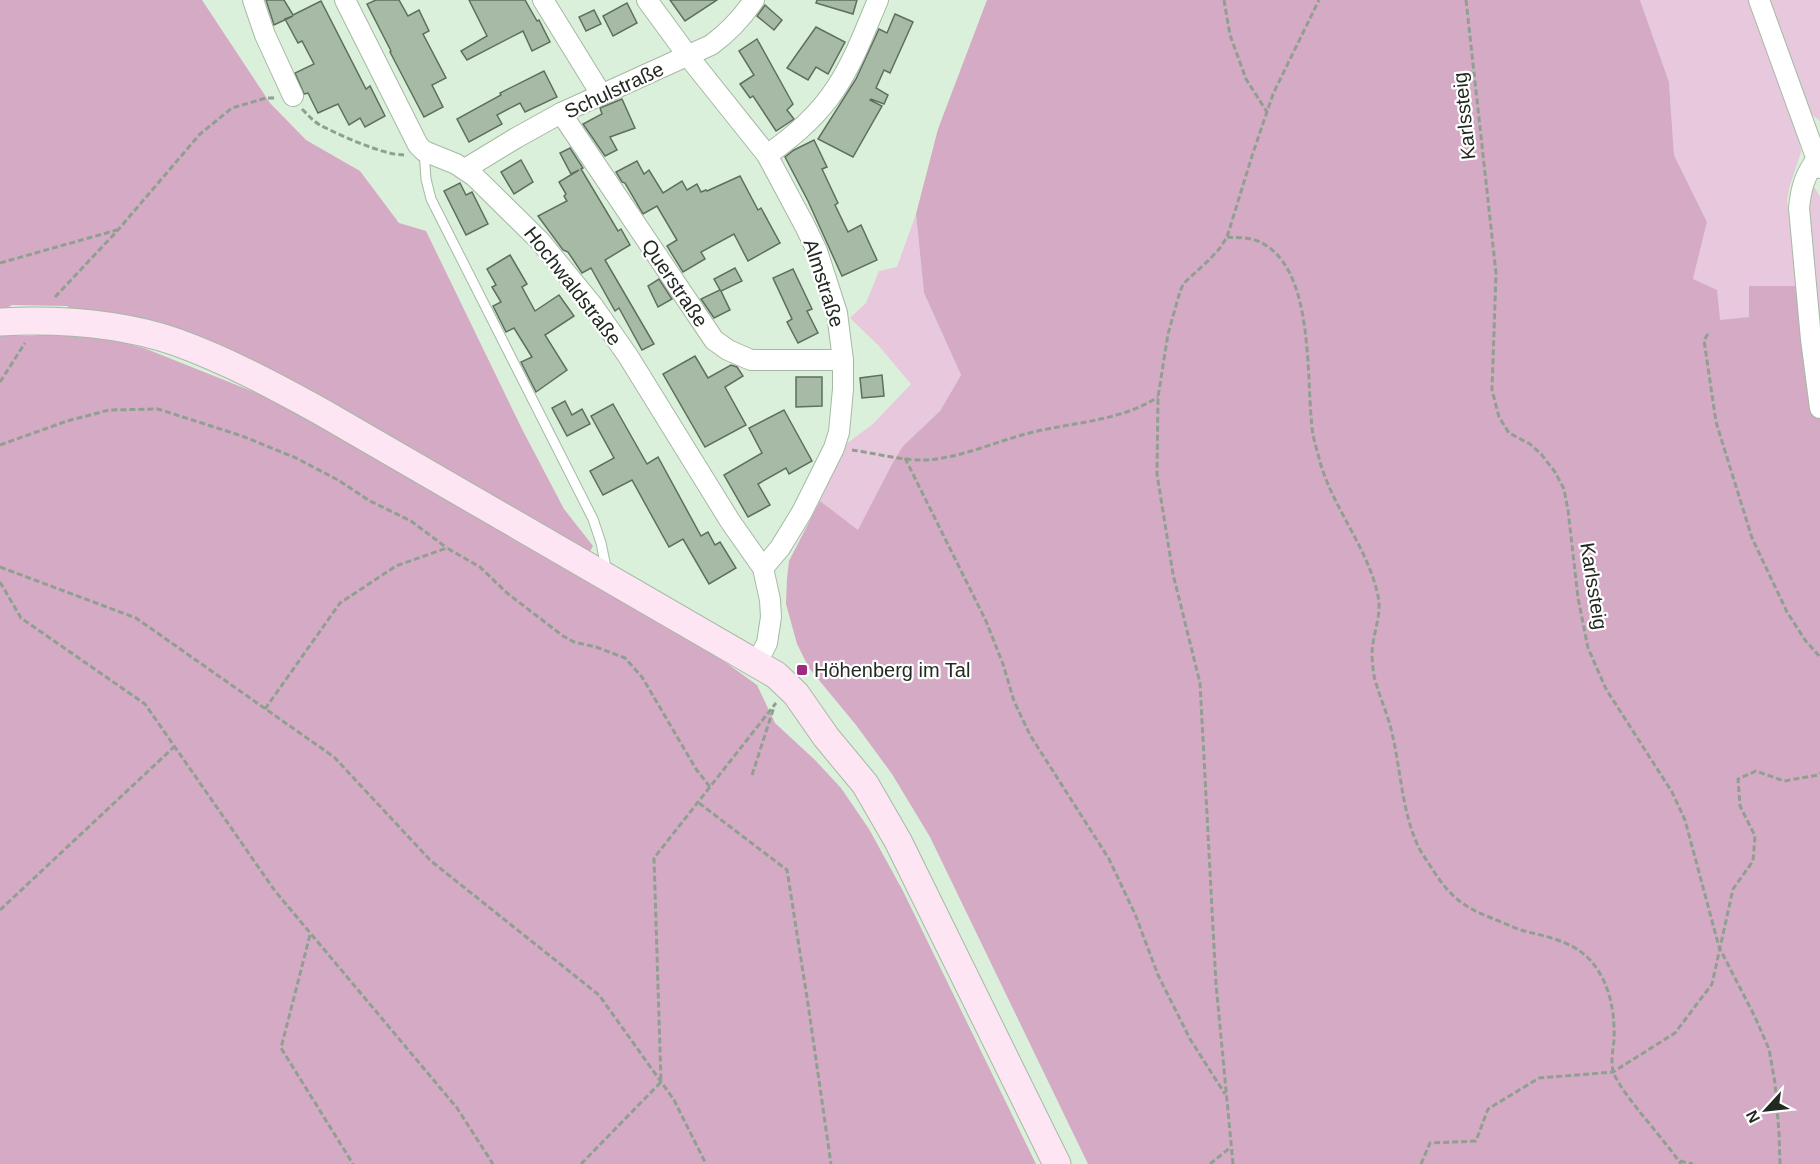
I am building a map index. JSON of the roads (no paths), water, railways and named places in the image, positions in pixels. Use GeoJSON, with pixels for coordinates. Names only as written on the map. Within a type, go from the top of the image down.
{"type":"FeatureCollection","features":[{"type":"Feature","properties":{"kind":"main road"},"geometry":{"type":"LineString","coordinates":[[0,322],[44,320],[104,326],[174,342],[266,381],[607,576],[776,675],[789,685],[826,737],[865,784],[887,821],[1057,1164]]}},
{"type":"Feature","properties":{"kind":"street"},"geometry":{"type":"LineString","coordinates":[[254,0],[265,35],[293,96]]}},
{"type":"Feature","properties":{"kind":"street"},"geometry":{"type":"LineString","coordinates":[[345,0],[413,137],[424,151]]}},
{"type":"Feature","properties":{"kind":"street"},"geometry":{"type":"LineString","coordinates":[[543,0],[601,94]]}},
{"type":"Feature","properties":{"kind":"street","name":"Almstraße"},"geometry":{"type":"LineString","coordinates":[[647,0],[688,56],[767,155],[817,251],[837,313],[843,360],[842,414],[839,432],[834,448],[791,533],[763,568]]}},
{"type":"Feature","properties":{"kind":"street","name":"Schulstraße"},"geometry":{"type":"LineString","coordinates":[[465,169],[561,113],[688,56],[723,36],[747,11],[754,0]]}},
{"type":"Feature","properties":{"kind":"street"},"geometry":{"type":"LineString","coordinates":[[767,155],[801,130],[835,90],[849,66],[878,0]]}},
{"type":"Feature","properties":{"kind":"street"},"geometry":{"type":"LineString","coordinates":[[1759,0],[1818,163],[1804,180],[1799,207],[1820,408]]}},
{"type":"Feature","properties":{"kind":"street","name":"Querstraße"},"geometry":{"type":"LineString","coordinates":[[561,113],[714,340],[728,350],[750,360],[843,360]]}},
{"type":"Feature","properties":{"kind":"street","name":"Hochwaldstraße"},"geometry":{"type":"LineString","coordinates":[[424,151],[465,169],[540,241],[592,306],[646,384],[730,521],[763,568]]}},
{"type":"Feature","properties":{"kind":"street"},"geometry":{"type":"LineString","coordinates":[[756,664],[767,643],[771,624],[770,600],[763,568]]}},
{"type":"Feature","properties":{"kind":"lane"},"geometry":{"type":"LineString","coordinates":[[424,151],[426,179],[431,199],[593,519],[601,543],[607,576]]}},
{"type":"Feature","properties":{"kind":"place","name":"Höhenberg im Tal"},"geometry":{"type":"Point","coordinates":[802,670]}}]}
